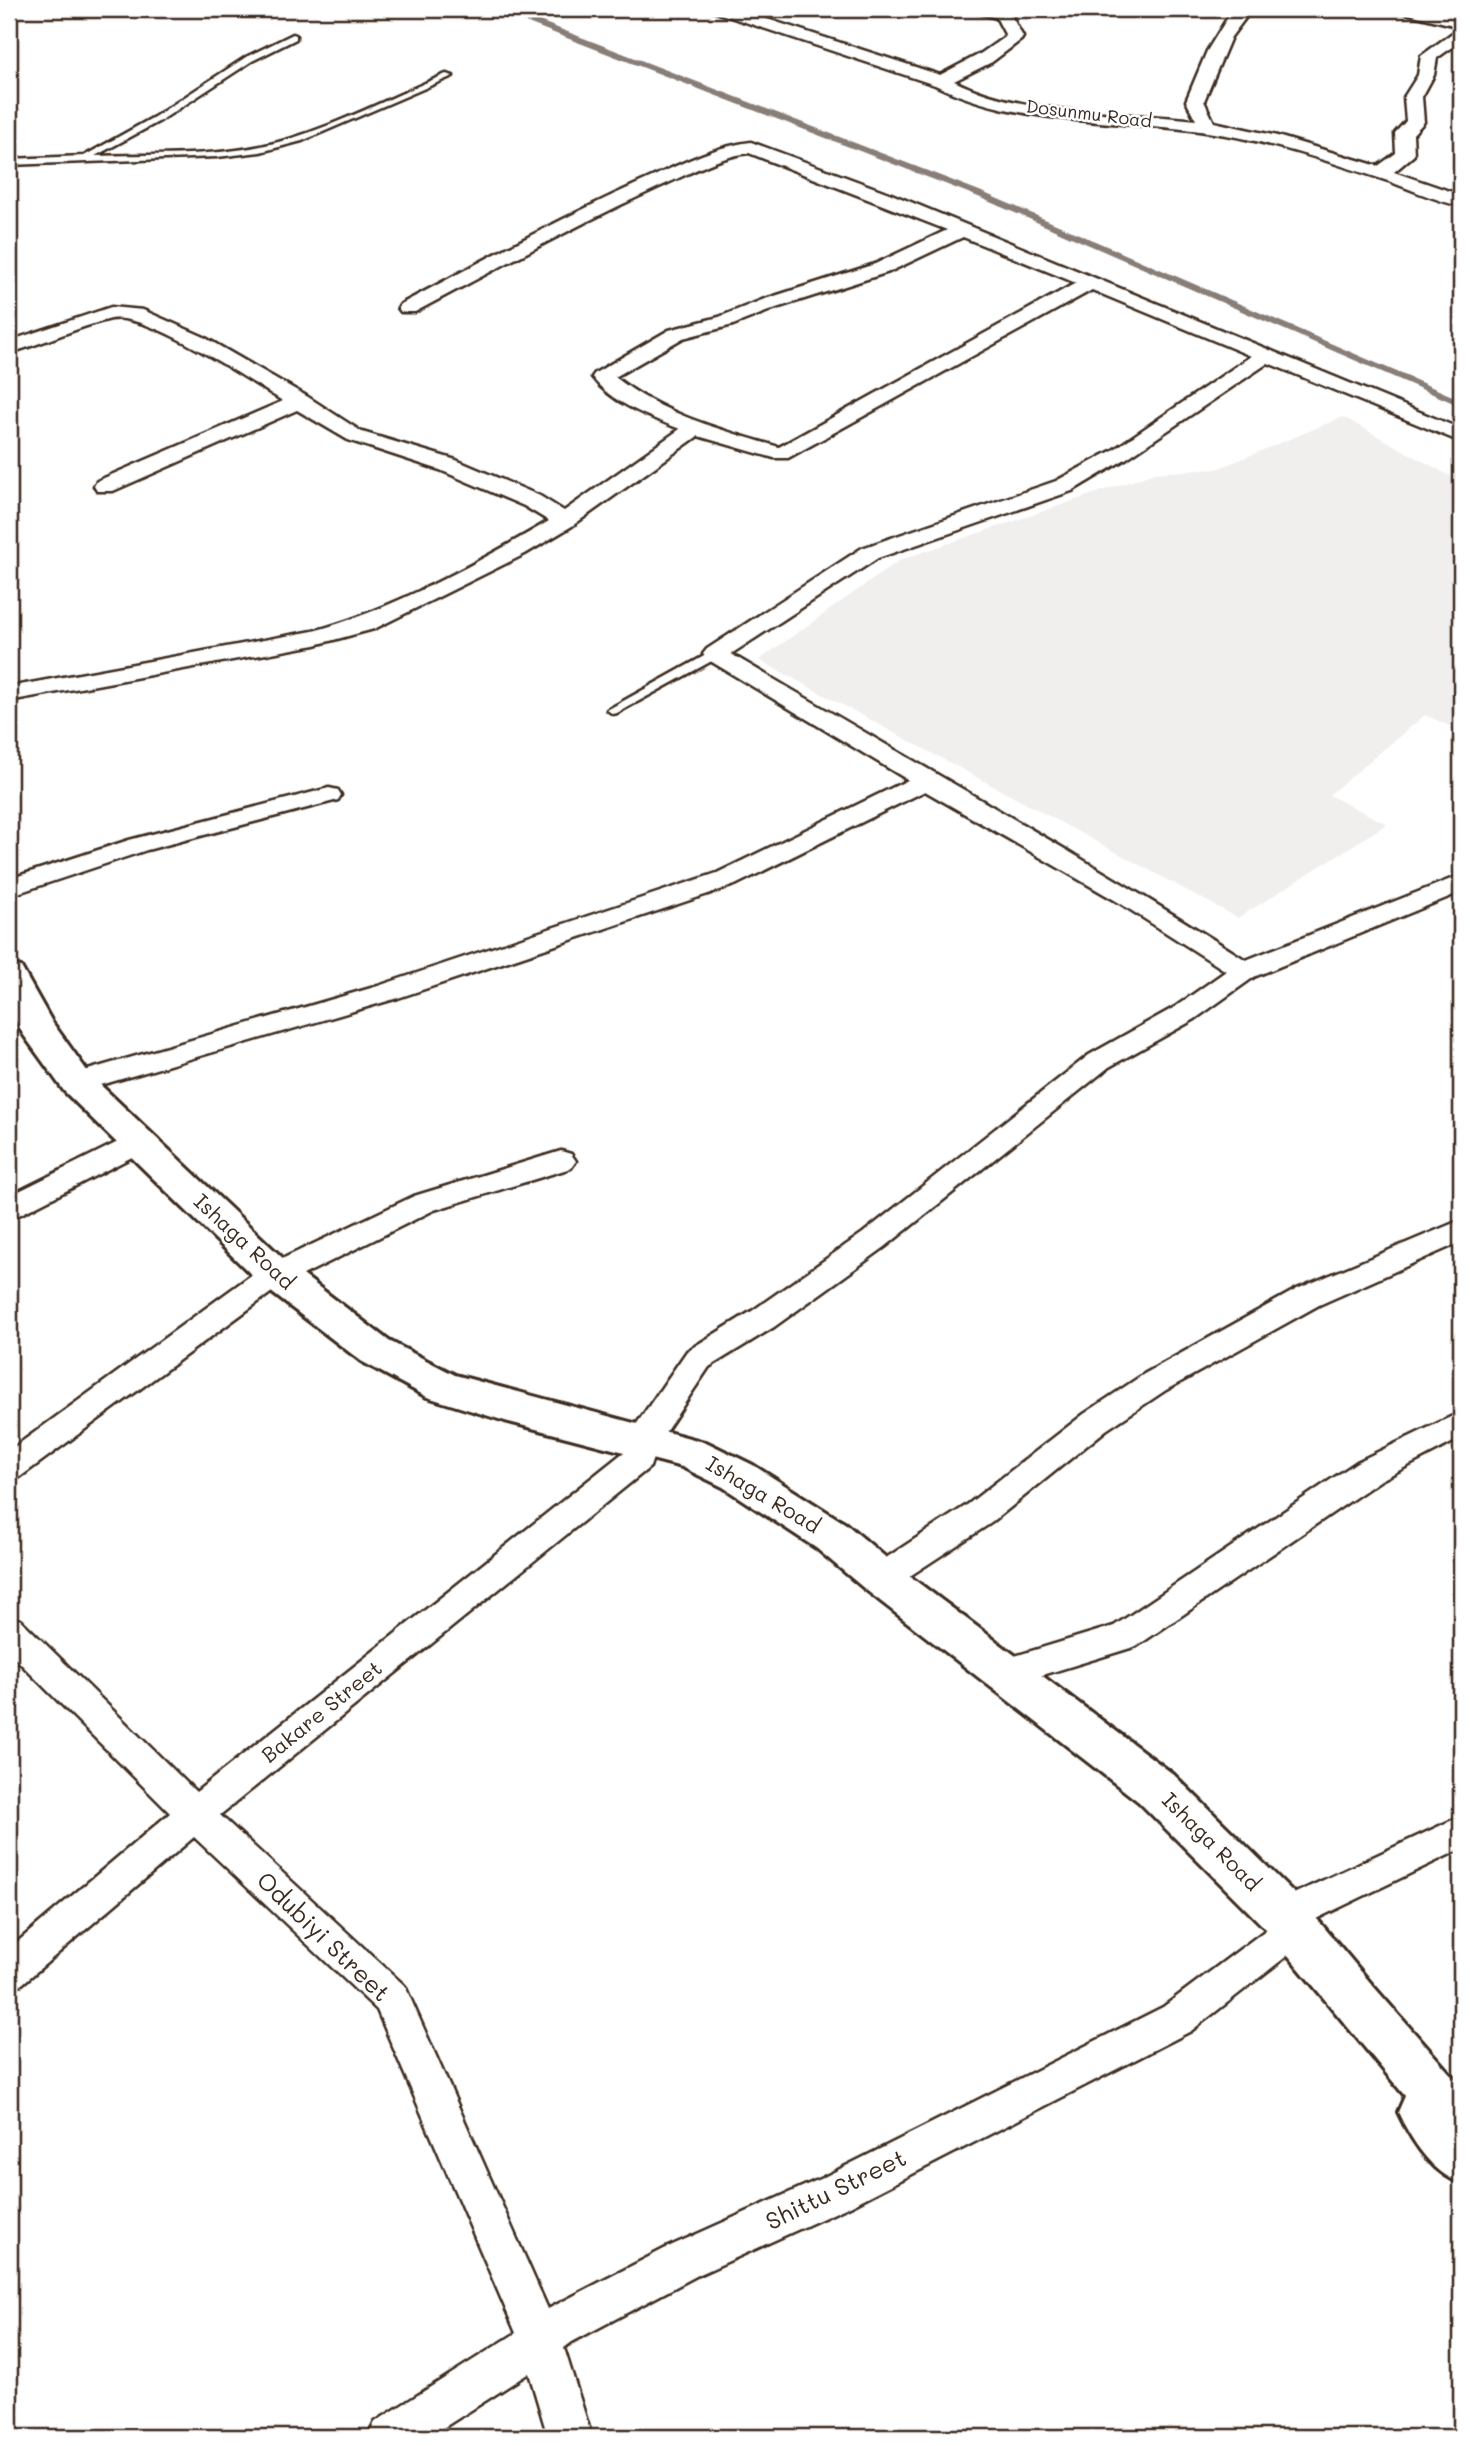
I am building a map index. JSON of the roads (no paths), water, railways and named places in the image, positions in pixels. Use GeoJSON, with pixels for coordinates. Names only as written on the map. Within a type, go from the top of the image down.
{"type":"FeatureCollection","features":[{"type":"Feature","properties":{"kind":"main road","name":"Ishaga Road"},"geometry":{"type":"LineString","coordinates":[[9,975],[36,1026],[77,1083],[268,1280]]}},
{"type":"Feature","properties":{"kind":"main road","name":"Ishaga Road"},"geometry":{"type":"LineString","coordinates":[[9,1009],[27,1043],[54,1077],[124,1149],[268,1280],[403,1386],[440,1404],[641,1450],[693,1454],[738,1476],[831,1536],[881,1578],[1156,1788],[1282,1928],[1461,2159]]}},
{"type":"Feature","properties":{"kind":"main road","name":"Ishaga Road"},"geometry":{"type":"LineString","coordinates":[[641,1450],[715,1479],[749,1497],[1038,1710],[1131,1786],[1221,1868],[1356,2003],[1440,2097],[1461,2126]]}},
{"type":"Feature","properties":{"kind":"street","name":"Dosunmu Road"},"geometry":{"type":"LineString","coordinates":[[721,9],[941,81],[987,100],[1208,127],[1281,142],[1461,201]]}},
{"type":"Feature","properties":{"kind":"street"},"geometry":{"type":"LineString","coordinates":[[1208,127],[1195,101],[1222,39],[1239,12],[1244,9]]}},
{"type":"Feature","properties":{"kind":"street"},"geometry":{"type":"LineString","coordinates":[[1407,9],[1461,22]]}},
{"type":"Feature","properties":{"kind":"street"},"geometry":{"type":"LineString","coordinates":[[941,81],[986,58],[1015,37],[1007,13]]}},
{"type":"Feature","properties":{"kind":"street"},"geometry":{"type":"LineString","coordinates":[[1381,173],[1405,155],[1404,134],[1415,122],[1413,97],[1426,75],[1429,56],[1461,34]]}},
{"type":"Feature","properties":{"kind":"street"},"geometry":{"type":"LineString","coordinates":[[408,308],[570,222],[737,148],[751,148],[798,163],[1092,282],[1461,436]]}},
{"type":"Feature","properties":{"kind":"street"},"geometry":{"type":"LineString","coordinates":[[963,230],[882,268],[769,304],[726,321],[676,334],[602,377],[634,402],[695,428],[781,454],[1092,282]]}},
{"type":"Feature","properties":{"kind":"street"},"geometry":{"type":"LineString","coordinates":[[9,347],[111,313],[136,314],[195,340],[301,401],[330,424],[355,436],[448,465],[532,501],[564,521]]}},
{"type":"Feature","properties":{"kind":"street"},"geometry":{"type":"LineString","coordinates":[[1244,971],[1127,896],[926,782],[715,654],[870,553],[1064,486],[1120,454],[1266,355]]}},
{"type":"Feature","properties":{"kind":"street"},"geometry":{"type":"LineString","coordinates":[[104,486],[301,401]]}},
{"type":"Feature","properties":{"kind":"street"},"geometry":{"type":"LineString","coordinates":[[9,694],[315,638],[366,624],[517,549],[564,521],[695,428]]}},
{"type":"Feature","properties":{"kind":"street"},"geometry":{"type":"LineString","coordinates":[[77,1083],[388,992],[726,879],[926,782]]}},
{"type":"Feature","properties":{"kind":"street"},"geometry":{"type":"LineString","coordinates":[[9,888],[138,845],[329,795]]}},
{"type":"Feature","properties":{"kind":"street","name":"Bakare Street"},"geometry":{"type":"LineString","coordinates":[[9,1972],[195,1814],[641,1450],[698,1359],[763,1319],[873,1240],[1099,1060],[1185,1013],[1244,971],[1461,883]]}},
{"type":"Feature","properties":{"kind":"street"},"geometry":{"type":"LineString","coordinates":[[9,1208],[124,1149]]}},
{"type":"Feature","properties":{"kind":"street"},"geometry":{"type":"LineString","coordinates":[[9,1468],[268,1280],[424,1203],[561,1161]]}},
{"type":"Feature","properties":{"kind":"street"},"geometry":{"type":"LineString","coordinates":[[881,1578],[979,1514],[1094,1422],[1155,1382],[1308,1297],[1461,1230]]}},
{"type":"Feature","properties":{"kind":"street"},"geometry":{"type":"LineString","coordinates":[[1007,1672],[1125,1636],[1368,1471],[1461,1424]]}},
{"type":"Feature","properties":{"kind":"street","name":"Odubiyi Street"},"geometry":{"type":"LineString","coordinates":[[9,1630],[195,1814],[391,1998],[541,2340],[570,2437]]}},
{"type":"Feature","properties":{"kind":"street","name":"Shittu Street"},"geometry":{"type":"LineString","coordinates":[[390,2437],[557,2327],[683,2262],[836,2192],[1177,2019],[1282,1928],[1461,1832]]}},
{"type":"Feature","properties":{"kind":"lane"},"geometry":{"type":"LineString","coordinates":[[968,9],[1007,13]]}},
{"type":"Feature","properties":{"kind":"lane"},"geometry":{"type":"LineString","coordinates":[[83,159],[157,119],[249,59],[293,37]]}},
{"type":"Feature","properties":{"kind":"lane"},"geometry":{"type":"LineString","coordinates":[[9,162],[217,155],[260,149],[299,139],[449,76]]}},
{"type":"Feature","properties":{"kind":"lane"},"geometry":{"type":"LineString","coordinates":[[613,710],[715,654]]}},
{"type":"Feature","properties":{"kind":"waterway"},"geometry":{"type":"LineString","coordinates":[[500,9],[979,194],[1461,403]]}}]}
